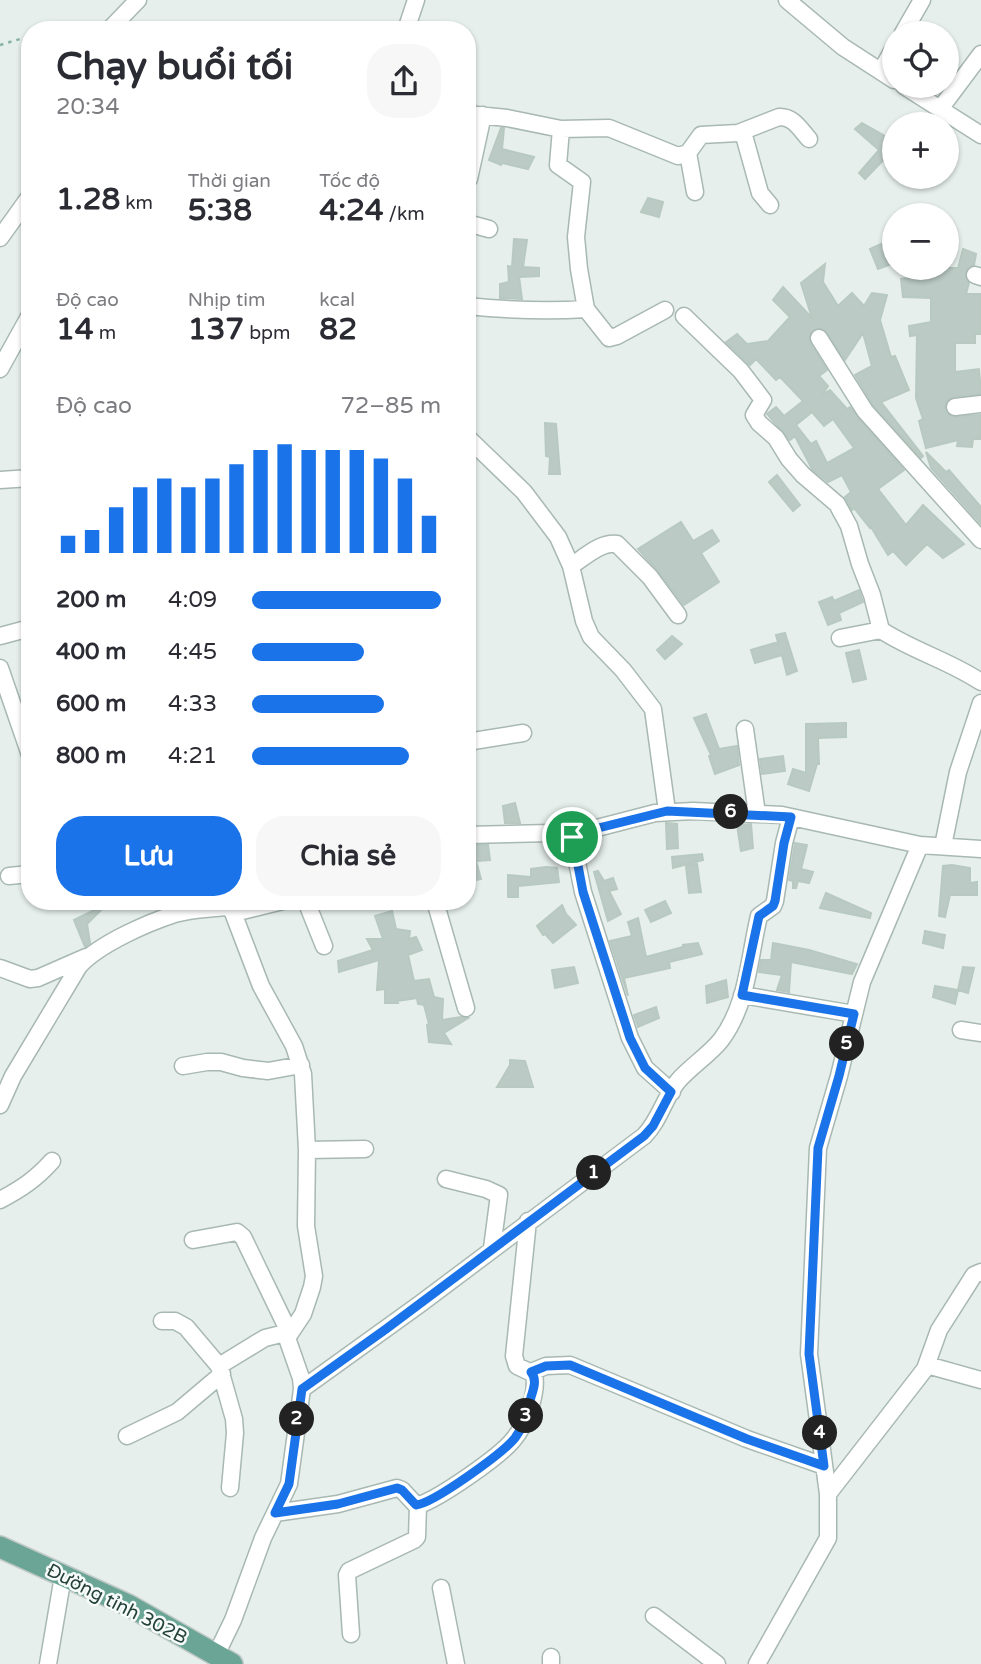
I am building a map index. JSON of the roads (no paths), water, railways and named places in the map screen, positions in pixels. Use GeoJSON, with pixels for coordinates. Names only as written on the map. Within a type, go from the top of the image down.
{"type":"FeatureCollection","features":[{"type":"Feature","properties":{"kind":"main road","name":"Đường tỉnh 302B"},"geometry":{"type":"LineString","coordinates":[[0,1547],[128,1605],[224,1660]]}},
{"type":"Feature","properties":{"kind":"street"},"geometry":{"type":"LineString","coordinates":[[118,21],[138,0]]}},
{"type":"Feature","properties":{"kind":"street"},"geometry":{"type":"LineString","coordinates":[[410,21],[416,0]]}},
{"type":"Feature","properties":{"kind":"street"},"geometry":{"type":"LineString","coordinates":[[787,0],[806,6],[842,47],[882,72]]}},
{"type":"Feature","properties":{"kind":"street"},"geometry":{"type":"LineString","coordinates":[[909,21],[922,0]]}},
{"type":"Feature","properties":{"kind":"street"},"geometry":{"type":"LineString","coordinates":[[940,109],[981,54]]}},
{"type":"Feature","properties":{"kind":"street"},"geometry":{"type":"LineString","coordinates":[[923,98],[981,135]]}},
{"type":"Feature","properties":{"kind":"street"},"geometry":{"type":"LineString","coordinates":[[476,114],[561,129],[610,128],[673,155],[683,156],[701,135],[743,132],[772,119],[785,117],[794,121],[809,139]]}},
{"type":"Feature","properties":{"kind":"street"},"geometry":{"type":"LineString","coordinates":[[561,129],[558,165],[582,182],[576,237],[586,309],[609,338],[665,310]]}},
{"type":"Feature","properties":{"kind":"street"},"geometry":{"type":"LineString","coordinates":[[743,132],[760,193],[770,205]]}},
{"type":"Feature","properties":{"kind":"street"},"geometry":{"type":"LineString","coordinates":[[688,153],[695,192]]}},
{"type":"Feature","properties":{"kind":"street"},"geometry":{"type":"LineString","coordinates":[[0,238],[21,209]]}},
{"type":"Feature","properties":{"kind":"street"},"geometry":{"type":"LineString","coordinates":[[476,225],[489,229]]}},
{"type":"Feature","properties":{"kind":"street"},"geometry":{"type":"LineString","coordinates":[[476,307],[530,311],[586,309]]}},
{"type":"Feature","properties":{"kind":"street"},"geometry":{"type":"LineString","coordinates":[[684,316],[741,371],[763,400],[754,415],[759,423],[776,438],[803,475],[837,504],[849,526],[881,630]]}},
{"type":"Feature","properties":{"kind":"street"},"geometry":{"type":"LineString","coordinates":[[0,369],[21,332]]}},
{"type":"Feature","properties":{"kind":"street"},"geometry":{"type":"LineString","coordinates":[[819,338],[865,411],[981,540]]}},
{"type":"Feature","properties":{"kind":"street"},"geometry":{"type":"LineString","coordinates":[[955,407],[981,404]]}},
{"type":"Feature","properties":{"kind":"street"},"geometry":{"type":"LineString","coordinates":[[476,446],[524,492],[558,537],[571,566],[584,621],[591,637],[623,670],[653,709],[667,811]]}},
{"type":"Feature","properties":{"kind":"street"},"geometry":{"type":"LineString","coordinates":[[0,480],[21,479]]}},
{"type":"Feature","properties":{"kind":"street"},"geometry":{"type":"LineString","coordinates":[[571,566],[601,547],[617,544],[650,577],[678,615]]}},
{"type":"Feature","properties":{"kind":"street"},"geometry":{"type":"LineString","coordinates":[[0,636],[21,630]]}},
{"type":"Feature","properties":{"kind":"street"},"geometry":{"type":"LineString","coordinates":[[840,638],[881,630],[923,654],[960,668],[981,682]]}},
{"type":"Feature","properties":{"kind":"street"},"geometry":{"type":"LineString","coordinates":[[0,668],[21,729]]}},
{"type":"Feature","properties":{"kind":"street"},"geometry":{"type":"LineString","coordinates":[[943,846],[958,772],[981,703]]}},
{"type":"Feature","properties":{"kind":"street"},"geometry":{"type":"LineString","coordinates":[[745,729],[757,814]]}},
{"type":"Feature","properties":{"kind":"street"},"geometry":{"type":"LineString","coordinates":[[476,741],[523,733]]}},
{"type":"Feature","properties":{"kind":"street"},"geometry":{"type":"LineString","coordinates":[[476,835],[570,835],[667,811],[791,817],[920,845],[981,849]]}},
{"type":"Feature","properties":{"kind":"street"},"geometry":{"type":"LineString","coordinates":[[302,1389],[644,1136],[653,1126],[683,1076],[719,1043],[732,1023],[742,995],[759,916],[773,906],[775,901],[791,817]]}},
{"type":"Feature","properties":{"kind":"street"},"geometry":{"type":"LineString","coordinates":[[570,835],[583,892],[630,1038],[645,1068],[671,1092]]}},
{"type":"Feature","properties":{"kind":"street"},"geometry":{"type":"LineString","coordinates":[[757,1664],[828,1538],[828,1494],[809,1354],[818,1148],[862,982],[920,845]]}},
{"type":"Feature","properties":{"kind":"street"},"geometry":{"type":"LineString","coordinates":[[9,876],[21,875]]}},
{"type":"Feature","properties":{"kind":"street"},"geometry":{"type":"LineString","coordinates":[[0,1105],[25,1055],[79,966],[108,943],[168,910]]}},
{"type":"Feature","properties":{"kind":"street"},"geometry":{"type":"LineString","coordinates":[[127,1436],[177,1412],[221,1370],[265,1338],[289,1332],[303,1314],[312,1287],[306,1226],[307,1150],[300,1065],[293,1046],[261,986],[232,910]]}},
{"type":"Feature","properties":{"kind":"street"},"geometry":{"type":"LineString","coordinates":[[234,913],[246,910]]}},
{"type":"Feature","properties":{"kind":"street"},"geometry":{"type":"LineString","coordinates":[[310,910],[324,946]]}},
{"type":"Feature","properties":{"kind":"street"},"geometry":{"type":"LineString","coordinates":[[438,910],[466,1008]]}},
{"type":"Feature","properties":{"kind":"street"},"geometry":{"type":"LineString","coordinates":[[0,968],[30,979],[38,978],[89,956]]}},
{"type":"Feature","properties":{"kind":"street"},"geometry":{"type":"LineString","coordinates":[[742,995],[854,1014]]}},
{"type":"Feature","properties":{"kind":"street"},"geometry":{"type":"LineString","coordinates":[[961,1030],[981,1033]]}},
{"type":"Feature","properties":{"kind":"street"},"geometry":{"type":"LineString","coordinates":[[183,1066],[221,1062],[268,1071],[300,1065]]}},
{"type":"Feature","properties":{"kind":"street"},"geometry":{"type":"LineString","coordinates":[[307,1150],[365,1149]]}},
{"type":"Feature","properties":{"kind":"street"},"geometry":{"type":"LineString","coordinates":[[0,1200],[22,1189],[51,1161]]}},
{"type":"Feature","properties":{"kind":"street"},"geometry":{"type":"LineString","coordinates":[[446,1179],[486,1188],[499,1195],[492,1248]]}},
{"type":"Feature","properties":{"kind":"street"},"geometry":{"type":"LineString","coordinates":[[275,1513],[338,1504],[397,1488],[413,1503],[424,1504],[513,1440],[521,1430],[528,1412],[535,1383],[531,1372],[517,1366],[514,1356],[528,1221]]}},
{"type":"Feature","properties":{"kind":"street"},"geometry":{"type":"LineString","coordinates":[[193,1240],[237,1232],[243,1237],[289,1332],[288,1344],[301,1377],[302,1389],[289,1484],[263,1538],[233,1620],[224,1660]]}},
{"type":"Feature","properties":{"kind":"street"},"geometry":{"type":"LineString","coordinates":[[828,1494],[927,1365],[939,1330],[974,1275],[981,1272]]}},
{"type":"Feature","properties":{"kind":"street"},"geometry":{"type":"LineString","coordinates":[[162,1321],[175,1321],[187,1327],[221,1370],[235,1426],[230,1488]]}},
{"type":"Feature","properties":{"kind":"street"},"geometry":{"type":"LineString","coordinates":[[531,1372],[546,1366],[570,1365],[747,1439],[824,1466]]}},
{"type":"Feature","properties":{"kind":"street"},"geometry":{"type":"LineString","coordinates":[[927,1365],[981,1380]]}},
{"type":"Feature","properties":{"kind":"street"},"geometry":{"type":"LineString","coordinates":[[351,1634],[347,1575],[349,1571],[414,1540],[417,1537],[418,1505]]}},
{"type":"Feature","properties":{"kind":"street"},"geometry":{"type":"LineString","coordinates":[[48,1664],[63,1576]]}},
{"type":"Feature","properties":{"kind":"street"},"geometry":{"type":"LineString","coordinates":[[441,1588],[456,1664]]}},
{"type":"Feature","properties":{"kind":"street"},"geometry":{"type":"LineString","coordinates":[[654,1616],[718,1664]]}}]}
